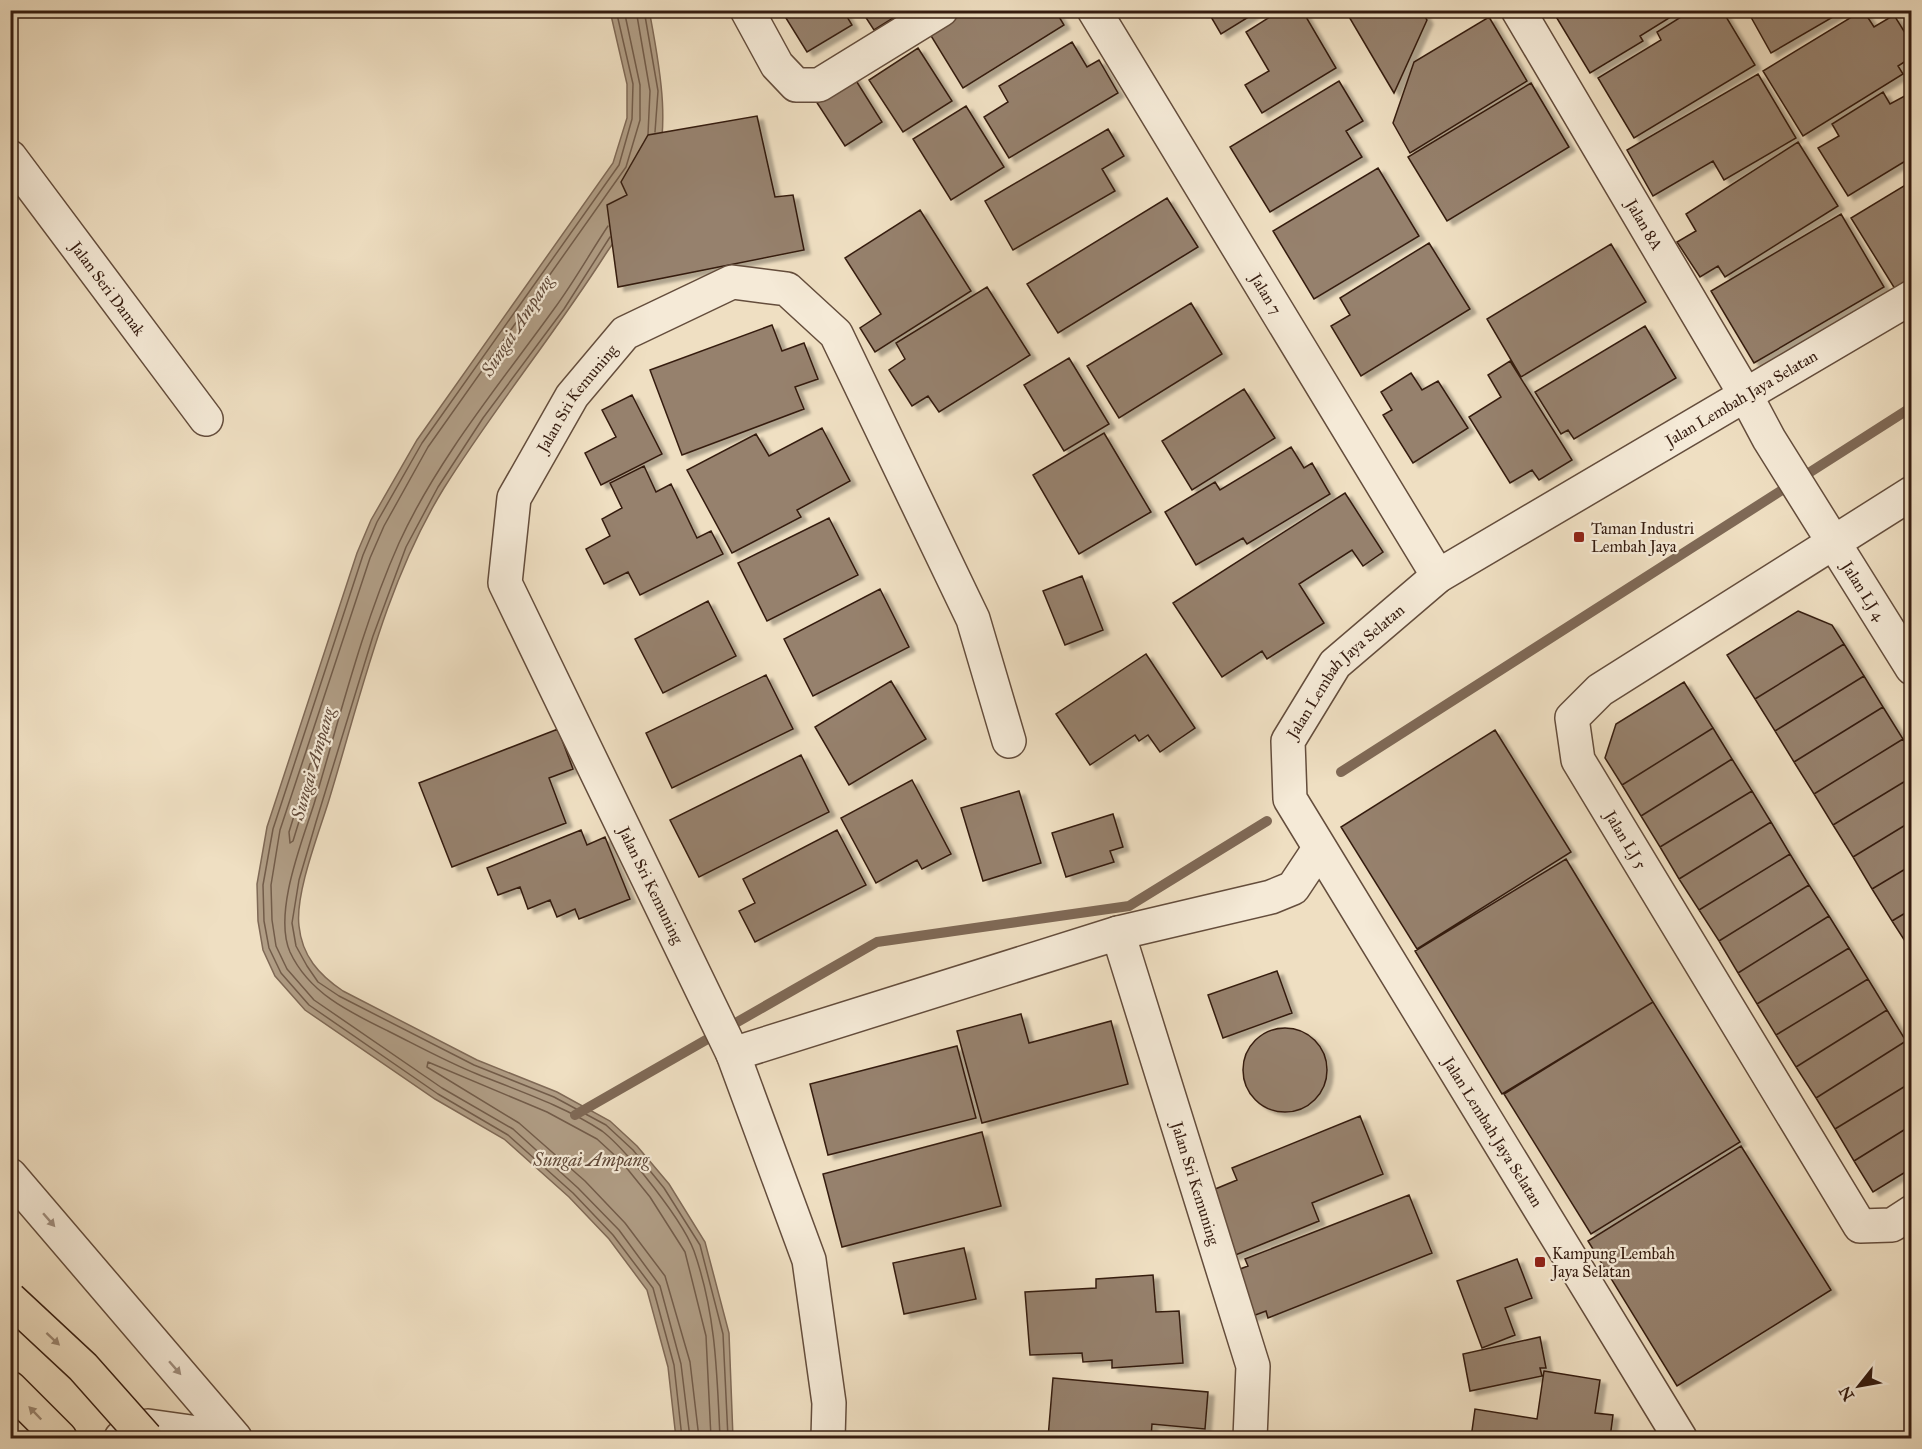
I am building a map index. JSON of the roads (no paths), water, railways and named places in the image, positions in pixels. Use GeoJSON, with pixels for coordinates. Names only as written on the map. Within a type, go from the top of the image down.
{"type":"FeatureCollection","features":[{"type":"Feature","properties":{"kind":"highway"},"geometry":{"type":"LineString","coordinates":[[10,1299],[83,1366],[146,1438]]}},
{"type":"Feature","properties":{"kind":"highway"},"geometry":{"type":"LineString","coordinates":[[10,1388],[60,1438]]}},
{"type":"Feature","properties":{"kind":"street"},"geometry":{"type":"LineString","coordinates":[[747,10],[777,65],[796,85],[819,85],[941,10]]}},
{"type":"Feature","properties":{"kind":"street","name":"Jalan 7"},"geometry":{"type":"LineString","coordinates":[[1094,10],[1438,576]]}},
{"type":"Feature","properties":{"kind":"street","name":"Jalan 8A"},"geometry":{"type":"LineString","coordinates":[[1518,10],[1745,394],[1768,440]]}},
{"type":"Feature","properties":{"kind":"street","name":"Jalan Seri Damak"},"geometry":{"type":"LineString","coordinates":[[10,157],[206,419]]}},
{"type":"Feature","properties":{"kind":"street","name":"Jalan Sri Kemuning"},"geometry":{"type":"LineString","coordinates":[[828,1438],[829,1403],[808,1260],[730,1048],[505,583],[514,498],[572,396],[625,333],[732,282],[787,289],[836,334],[974,619],[1009,741]]}},
{"type":"Feature","properties":{"kind":"street","name":"Jalan Lembah Jaya Selatan"},"geometry":{"type":"LineString","coordinates":[[1680,1438],[1318,849],[1290,799],[1288,741],[1335,664],[1438,576],[1911,297]]}},
{"type":"Feature","properties":{"kind":"street","name":"Jalan LJ 4"},"geometry":{"type":"LineString","coordinates":[[1768,440],[1911,668]]}},
{"type":"Feature","properties":{"kind":"street"},"geometry":{"type":"LineString","coordinates":[[1825,529],[1911,493]]}},
{"type":"Feature","properties":{"kind":"street","name":"Jalan LJ 5"},"geometry":{"type":"LineString","coordinates":[[1825,529],[1600,690],[1572,718],[1578,760],[1860,1226],[1892,1225],[1911,1212]]}},
{"type":"Feature","properties":{"kind":"street"},"geometry":{"type":"LineString","coordinates":[[730,1048],[1118,933],[1271,897],[1293,888],[1318,849]]}},
{"type":"Feature","properties":{"kind":"street","name":"Jalan Sri Kemuning"},"geometry":{"type":"LineString","coordinates":[[1118,933],[1253,1366],[1250,1438]]}},
{"type":"Feature","properties":{"kind":"street"},"geometry":{"type":"LineString","coordinates":[[10,1175],[235,1438]]}},
{"type":"Feature","properties":{"kind":"street"},"geometry":{"type":"LineString","coordinates":[[121,1438],[148,1426],[198,1433],[215,1438]]}},
{"type":"Feature","properties":{"kind":"water","name":"Sungai Ampang"},"geometry":{"type":"Polygon","coordinates":[[[610,11],[649,11],[662,101],[663,124],[657,167],[641,205],[463,458],[424,524],[406,562],[364,680],[304,880],[299,926],[304,947],[313,964],[343,991],[477,1060],[557,1092],[610,1121],[637,1146],[669,1184],[705,1242],[729,1333],[733,1438],[676,1438],[668,1367],[647,1290],[609,1239],[569,1197],[504,1139],[435,1099],[305,1010],[275,976],[263,950],[258,921],[257,884],[267,827],[357,553],[371,520],[417,440],[613,163],[627,118],[627,84],[610,11]]]}},
{"type":"Feature","properties":{"kind":"waterway"},"geometry":{"type":"LineString","coordinates":[[1341,772],[1912,407]]}},
{"type":"Feature","properties":{"kind":"waterway"},"geometry":{"type":"LineString","coordinates":[[575,1115],[877,942],[1129,906],[1267,821]]}},
{"type":"Feature","properties":{"kind":"place","name":"Taman Industri Lembah Jaya"},"geometry":{"type":"Point","coordinates":[1579,537]}},
{"type":"Feature","properties":{"kind":"place","name":"Kampung Lembah Jaya Selatan"},"geometry":{"type":"Point","coordinates":[1540,1262]}}]}
